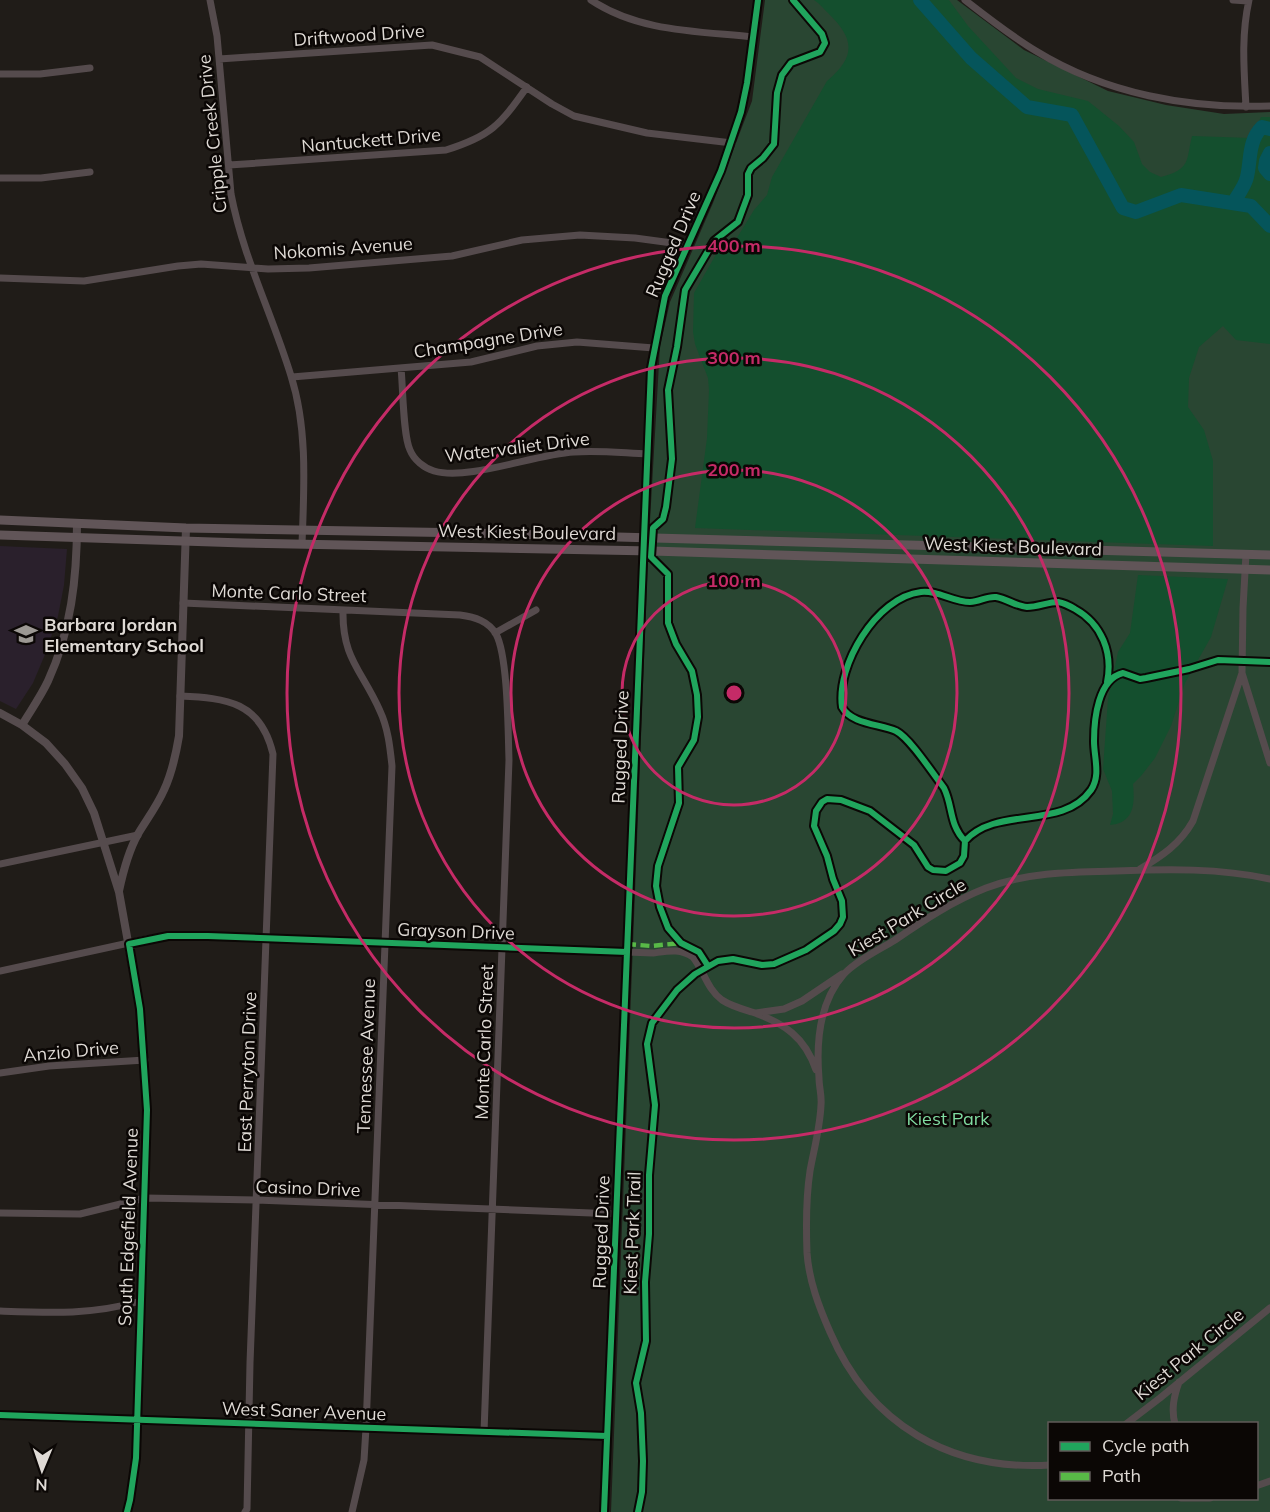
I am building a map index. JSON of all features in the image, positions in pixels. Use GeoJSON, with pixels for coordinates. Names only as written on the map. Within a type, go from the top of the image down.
{"type":"FeatureCollection","features":[{"type":"Feature","properties":{"kind":"main road","name":"West Kiest Boulevard"},"geometry":{"type":"LineString","coordinates":[[0,520],[186,528],[471,533],[1270,555]]}},
{"type":"Feature","properties":{"kind":"main road"},"geometry":{"type":"LineString","coordinates":[[471,533],[471,547]]}},
{"type":"Feature","properties":{"kind":"main road","name":"West Kiest Boulevard"},"geometry":{"type":"LineString","coordinates":[[0,535],[1270,570]]}},
{"type":"Feature","properties":{"kind":"street","name":"Cripple Creek Drive"},"geometry":{"type":"LineString","coordinates":[[210,0],[217,36],[234,212],[292,377],[300,417],[304,498],[302,544]]}},
{"type":"Feature","properties":{"kind":"street"},"geometry":{"type":"LineString","coordinates":[[591,0],[617,16],[636,22],[754,37]]}},
{"type":"Feature","properties":{"kind":"street","name":"Rugged Drive"},"geometry":{"type":"LineString","coordinates":[[604,1512],[643,551],[654,348],[665,296],[732,143],[746,91],[758,0]]}},
{"type":"Feature","properties":{"kind":"street"},"geometry":{"type":"LineString","coordinates":[[966,0],[1036,51],[1093,79],[1144,95],[1194,105],[1270,106]]}},
{"type":"Feature","properties":{"kind":"street"},"geometry":{"type":"LineString","coordinates":[[1233,0],[1248,1],[1243,26],[1242,50],[1246,107]]}},
{"type":"Feature","properties":{"kind":"street","name":"Driftwood Drive"},"geometry":{"type":"LineString","coordinates":[[219,59],[432,45],[480,57],[574,116],[647,133],[732,143]]}},
{"type":"Feature","properties":{"kind":"street"},"geometry":{"type":"LineString","coordinates":[[0,74],[40,74],[90,68]]}},
{"type":"Feature","properties":{"kind":"street","name":"Nantuckett Drive"},"geometry":{"type":"LineString","coordinates":[[228,165],[446,150],[466,144],[492,130],[505,118],[527,87]]}},
{"type":"Feature","properties":{"kind":"street"},"geometry":{"type":"LineString","coordinates":[[0,178],[41,178],[90,172]]}},
{"type":"Feature","properties":{"kind":"street","name":"Nokomis Avenue"},"geometry":{"type":"LineString","coordinates":[[0,278],[84,280],[201,264],[286,269],[452,256],[522,240],[553,236],[580,235],[687,245]]}},
{"type":"Feature","properties":{"kind":"street","name":"Champagne Drive"},"geometry":{"type":"LineString","coordinates":[[292,377],[471,362],[537,346],[567,342],[610,343],[654,348]]}},
{"type":"Feature","properties":{"kind":"street","name":"Watervaliet Drive"},"geometry":{"type":"LineString","coordinates":[[401,368],[406,438],[410,451],[423,466],[434,471],[486,469],[574,452],[648,454]]}},
{"type":"Feature","properties":{"kind":"street"},"geometry":{"type":"LineString","coordinates":[[22,725],[47,682],[71,612],[77,523]]}},
{"type":"Feature","properties":{"kind":"street","name":"South Edgefield Avenue"},"geometry":{"type":"LineString","coordinates":[[119,892],[128,857],[138,835],[158,803],[168,779],[179,736],[186,528]]}},
{"type":"Feature","properties":{"kind":"street"},"geometry":{"type":"LineString","coordinates":[[1246,554],[1242,608],[1242,673],[1270,763]]}},
{"type":"Feature","properties":{"kind":"street","name":"Monte Carlo Street"},"geometry":{"type":"LineString","coordinates":[[183,603],[470,616],[479,618],[495,633],[502,654],[509,760],[484,1432]]}},
{"type":"Feature","properties":{"kind":"street","name":"Tennessee Avenue"},"geometry":{"type":"LineString","coordinates":[[343,610],[346,645],[352,661],[380,710],[390,744],[392,766],[366,1428],[364,1460],[352,1512]]}},
{"type":"Feature","properties":{"kind":"street"},"geometry":{"type":"LineString","coordinates":[[495,633],[536,610]]}},
{"type":"Feature","properties":{"kind":"street"},"geometry":{"type":"LineString","coordinates":[[1138,870],[1173,847],[1193,821],[1242,673]]}},
{"type":"Feature","properties":{"kind":"street","name":"East Perryton Drive"},"geometry":{"type":"LineString","coordinates":[[180,696],[213,697],[232,702],[249,711],[261,723],[270,739],[274,767],[256,1200],[247,1511]]}},
{"type":"Feature","properties":{"kind":"street","name":"South Edgefield Avenue"},"geometry":{"type":"LineString","coordinates":[[0,713],[22,725],[46,743],[76,780],[94,813],[119,892],[140,1009],[147,1110],[145,1198],[134,1479],[127,1512]]}},
{"type":"Feature","properties":{"kind":"street"},"geometry":{"type":"LineString","coordinates":[[0,864],[138,835]]}},
{"type":"Feature","properties":{"kind":"street","name":"Kiest Park Circle"},"geometry":{"type":"LineString","coordinates":[[1048,1465],[999,1465],[938,1448],[904,1428],[871,1398],[839,1355],[817,1304],[808,1256],[806,1215],[810,1172],[819,1131],[822,1102],[819,1079],[819,1029],[828,1002],[845,973],[936,912],[987,888],[1037,874],[1194,869],[1270,879]]}},
{"type":"Feature","properties":{"kind":"street","name":"Grayson Drive"},"geometry":{"type":"LineString","coordinates":[[0,970],[168,936],[627,952],[674,950],[688,954],[697,962],[711,990],[721,999],[787,1028],[798,1037],[813,1061],[819,1079]]}},
{"type":"Feature","properties":{"kind":"street","name":"Grayson Drive"},"geometry":{"type":"LineString","coordinates":[[756,1013],[784,1009],[793,1005],[845,973]]}},
{"type":"Feature","properties":{"kind":"street","name":"Anzio Drive"},"geometry":{"type":"LineString","coordinates":[[0,1073],[49,1066],[145,1060]]}},
{"type":"Feature","properties":{"kind":"street","name":"Casino Drive"},"geometry":{"type":"LineString","coordinates":[[0,1213],[80,1214],[145,1198],[617,1214]]}},
{"type":"Feature","properties":{"kind":"street"},"geometry":{"type":"LineString","coordinates":[[0,1311],[89,1312],[115,1309],[141,1302]]}},
{"type":"Feature","properties":{"kind":"street","name":"Kiest Park Circle"},"geometry":{"type":"LineString","coordinates":[[1128,1422],[1270,1308]]}},
{"type":"Feature","properties":{"kind":"street"},"geometry":{"type":"LineString","coordinates":[[1175,1422],[1173,1398],[1179,1381]]}},
{"type":"Feature","properties":{"kind":"street","name":"West Saner Avenue"},"geometry":{"type":"LineString","coordinates":[[0,1415],[607,1436]]}},
{"type":"Feature","properties":{"kind":"shaded area","name":"Barbara Jordan Elementary School"},"geometry":{"type":"Polygon","coordinates":[[[0,546],[67,549],[64,585],[58,616],[33,683],[16,709],[0,701],[0,546]]]}},
{"type":"Feature","properties":{"kind":"green space","name":"Kiest Park"},"geometry":{"type":"Polygon","coordinates":[[[765,0],[957,0],[1024,50],[1108,91],[1166,105],[1224,114],[1270,112],[1270,1512],[611,1512],[648,556],[660,346],[670,302],[713,203],[752,101],[765,0]]]}},
{"type":"Feature","properties":{"kind":"green space"},"geometry":{"type":"Polygon","coordinates":[[[814,0],[949,0],[968,26],[1016,78],[1038,89],[1088,101],[1119,126],[1134,142],[1142,164],[1150,172],[1161,177],[1178,171],[1186,163],[1192,136],[1251,138],[1261,117],[1270,117],[1270,344],[1236,340],[1223,326],[1199,347],[1189,378],[1188,407],[1204,430],[1213,461],[1213,546],[695,528],[707,438],[709,390],[708,378],[695,344],[693,332],[694,293],[719,249],[735,241],[754,210],[767,195],[772,177],[827,81],[837,72],[847,55],[849,47],[843,31],[814,0]]]}},
{"type":"Feature","properties":{"kind":"green space"},"geometry":{"type":"Polygon","coordinates":[[[1138,575],[1228,579],[1211,637],[1185,683],[1171,726],[1155,758],[1133,784],[1134,799],[1131,811],[1124,821],[1110,825],[1113,814],[1112,791],[1103,769],[1108,699],[1118,652],[1130,633],[1138,575]]]}},
{"type":"Feature","properties":{"kind":"waterway"},"geometry":{"type":"LineString","coordinates":[[920,0],[971,58],[1027,107],[1072,115],[1123,208],[1136,212],[1181,195],[1251,206],[1270,226]]}},
{"type":"Feature","properties":{"kind":"waterway"},"geometry":{"type":"LineString","coordinates":[[1233,203],[1246,180],[1254,138],[1262,127],[1270,129]]}},
{"type":"Feature","properties":{"kind":"waterway"},"geometry":{"type":"LineString","coordinates":[[1270,153],[1265,168],[1270,174]]}},
{"type":"Feature","properties":{"kind":"marked path"},"geometry":{"type":"LineString","coordinates":[[627,944],[651,946],[681,943]]}},
{"type":"Feature","properties":{"kind":"cycle path","name":"Kiest Park Trail"},"geometry":{"type":"LineString","coordinates":[[604,1512],[651,368],[665,296],[721,171],[741,112],[758,0]]}},
{"type":"Feature","properties":{"kind":"cycle path"},"geometry":{"type":"LineString","coordinates":[[708,966],[699,952],[681,943],[668,928],[660,907],[656,886],[658,866],[679,803],[678,767],[694,740],[698,717],[697,695],[692,671],[676,644],[668,623],[668,574],[651,557],[653,528],[663,519],[666,507],[672,459],[668,390],[685,290],[714,241],[738,222],[748,195],[748,174],[774,144],[777,93],[782,75],[791,63],[820,52],[825,43],[822,34],[793,0]]}},
{"type":"Feature","properties":{"kind":"cycle path"},"geometry":{"type":"LineString","coordinates":[[965,841],[956,828],[944,788],[908,741],[896,731],[852,717],[842,707],[845,672],[862,636],[875,620],[889,606],[904,597],[921,592],[970,602],[996,597],[1027,607],[1060,602],[1084,615],[1099,631],[1107,650],[1107,682]]}},
{"type":"Feature","properties":{"kind":"cycle path","name":"Kiest Park Trail"},"geometry":{"type":"LineString","coordinates":[[638,1512],[642,1492],[643,1461],[641,1413],[636,1383],[646,1341],[645,1282],[649,1234],[649,1175],[655,1105],[647,1044],[652,1023],[677,990],[695,974],[718,961],[733,959],[762,965],[774,964],[806,950],[834,931],[840,924],[843,917],[842,901],[814,826],[816,811],[827,799],[841,800],[870,811],[914,845],[928,867],[933,870],[946,871],[960,863],[964,856],[965,841],[978,830],[1011,820],[1064,810],[1079,802],[1091,790],[1096,778],[1094,741],[1099,701],[1108,683],[1115,677],[1123,673],[1140,679],[1189,669],[1218,660],[1270,662]]}},
{"type":"Feature","properties":{"kind":"cycle path"},"geometry":{"type":"LineString","coordinates":[[127,1512],[136,1458],[147,1110],[140,1009],[129,944],[168,936],[208,936],[627,952]]}},
{"type":"Feature","properties":{"kind":"cycle path"},"geometry":{"type":"LineString","coordinates":[[0,1415],[607,1436]]}},
{"type":"Feature","properties":{"kind":"place","name":"Barbara Jordan Elementary School"},"geometry":{"type":"Point","coordinates":[26,634]}}]}
